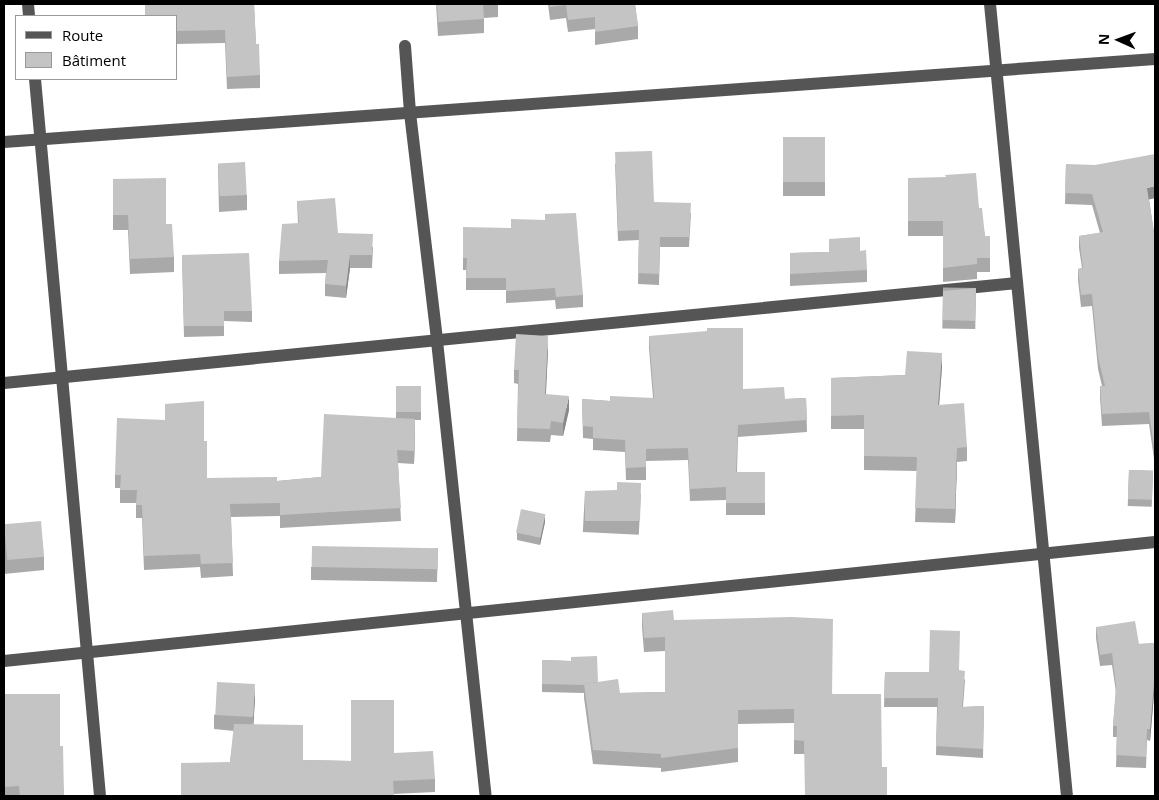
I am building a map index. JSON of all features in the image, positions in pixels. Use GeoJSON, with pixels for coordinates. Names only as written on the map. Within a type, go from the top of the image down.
{"type":"FeatureCollection","features":[{"type":"Feature","properties":{"kind":"street"},"geometry":{"type":"LineString","coordinates":[[990,4],[1067,796]]}},
{"type":"Feature","properties":{"kind":"street"},"geometry":{"type":"LineString","coordinates":[[405,46],[410,113],[437,341],[486,796]]}},
{"type":"Feature","properties":{"kind":"street"},"geometry":{"type":"LineString","coordinates":[[4,142],[1155,59]]}},
{"type":"Feature","properties":{"kind":"street"},"geometry":{"type":"LineString","coordinates":[[35,80],[100,796]]}},
{"type":"Feature","properties":{"kind":"street"},"geometry":{"type":"LineString","coordinates":[[4,383],[1017,283]]}},
{"type":"Feature","properties":{"kind":"street"},"geometry":{"type":"LineString","coordinates":[[4,661],[1155,542]]}},
{"type":"Feature","properties":{"kind":"building"},"geometry":{"type":"Polygon","coordinates":[[[145,4],[254,4],[256,44],[259,44],[260,75],[227,77],[225,30],[178,31],[178,15],[145,15],[145,4]]]}},
{"type":"Feature","properties":{"kind":"building"},"geometry":{"type":"Polygon","coordinates":[[[437,4],[483,4],[484,19],[438,22],[437,4]]]}},
{"type":"Feature","properties":{"kind":"building"},"geometry":{"type":"Polygon","coordinates":[[[549,4],[635,4],[638,26],[595,32],[595,17],[568,20],[566,5],[550,7],[549,4]]]}},
{"type":"Feature","properties":{"kind":"building"},"geometry":{"type":"Polygon","coordinates":[[[783,137],[825,137],[825,182],[783,182],[783,137]]]}},
{"type":"Feature","properties":{"kind":"building"},"geometry":{"type":"Polygon","coordinates":[[[652,151],[654,202],[691,203],[689,237],[660,237],[659,274],[638,273],[639,230],[618,231],[615,152],[652,151]]]}},
{"type":"Feature","properties":{"kind":"building"},"geometry":{"type":"Polygon","coordinates":[[[1155,154],[1155,186],[1147,188],[1155,239],[1155,454],[1149,412],[1102,414],[1100,386],[1105,386],[1098,357],[1092,294],[1081,295],[1078,269],[1083,268],[1079,236],[1103,232],[1092,194],[1065,193],[1066,164],[1095,165],[1155,154]]]}},
{"type":"Feature","properties":{"kind":"building"},"geometry":{"type":"Polygon","coordinates":[[[245,162],[247,195],[220,196],[218,163],[245,162]]]}},
{"type":"Feature","properties":{"kind":"building"},"geometry":{"type":"Polygon","coordinates":[[[976,173],[979,208],[982,208],[985,236],[990,236],[990,258],[977,258],[977,264],[943,268],[943,221],[908,221],[908,178],[946,177],[945,175],[976,173]]]}},
{"type":"Feature","properties":{"kind":"building"},"geometry":{"type":"Polygon","coordinates":[[[166,178],[166,224],[172,224],[174,257],[130,259],[128,215],[113,215],[113,179],[166,178]]]}},
{"type":"Feature","properties":{"kind":"building"},"geometry":{"type":"Polygon","coordinates":[[[335,198],[338,233],[373,234],[372,255],[350,255],[346,286],[325,284],[328,260],[279,261],[282,224],[299,223],[297,201],[335,198]]]}},
{"type":"Feature","properties":{"kind":"building"},"geometry":{"type":"Polygon","coordinates":[[[576,213],[583,295],[556,297],[555,288],[506,291],[506,278],[466,278],[467,258],[463,258],[463,227],[511,228],[511,219],[545,220],[545,214],[576,213]]]}},
{"type":"Feature","properties":{"kind":"building"},"geometry":{"type":"Polygon","coordinates":[[[860,237],[860,251],[866,250],[867,270],[790,274],[790,253],[829,252],[829,239],[860,237]]]}},
{"type":"Feature","properties":{"kind":"building"},"geometry":{"type":"Polygon","coordinates":[[[249,253],[252,311],[224,311],[224,326],[184,326],[182,255],[249,253]]]}},
{"type":"Feature","properties":{"kind":"building"},"geometry":{"type":"Polygon","coordinates":[[[976,288],[975,321],[943,320],[943,291],[976,288]]]}},
{"type":"Feature","properties":{"kind":"building"},"geometry":{"type":"Polygon","coordinates":[[[707,328],[743,328],[743,389],[784,387],[785,399],[806,398],[807,420],[738,425],[736,472],[765,472],[765,503],[726,503],[726,487],[690,489],[688,448],[646,449],[646,467],[626,468],[625,440],[593,438],[593,427],[583,426],[582,399],[610,401],[610,396],[654,398],[649,336],[707,331],[707,328]]]}},
{"type":"Feature","properties":{"kind":"building"},"geometry":{"type":"Polygon","coordinates":[[[516,334],[548,336],[545,394],[569,396],[563,423],[551,421],[550,429],[517,428],[519,370],[514,370],[516,334]]]}},
{"type":"Feature","properties":{"kind":"building"},"geometry":{"type":"Polygon","coordinates":[[[907,351],[942,353],[938,405],[964,403],[967,447],[957,448],[955,509],[915,508],[917,457],[864,456],[864,415],[831,416],[831,378],[905,375],[907,351]]]}},
{"type":"Feature","properties":{"kind":"building"},"geometry":{"type":"Polygon","coordinates":[[[396,386],[421,386],[421,412],[396,412],[396,386]]]}},
{"type":"Feature","properties":{"kind":"building"},"geometry":{"type":"Polygon","coordinates":[[[204,401],[204,441],[207,441],[207,478],[277,477],[277,481],[321,477],[324,414],[415,419],[414,451],[397,450],[401,508],[280,515],[280,503],[230,504],[233,563],[201,564],[200,554],[144,556],[142,505],[136,505],[137,490],[120,490],[121,475],[115,475],[117,418],[165,420],[165,404],[204,401]]]}},
{"type":"Feature","properties":{"kind":"building"},"geometry":{"type":"Polygon","coordinates":[[[1129,470],[1153,471],[1152,500],[1128,499],[1129,470]]]}},
{"type":"Feature","properties":{"kind":"building"},"geometry":{"type":"Polygon","coordinates":[[[617,482],[641,483],[640,521],[585,521],[585,491],[617,490],[617,482]]]}},
{"type":"Feature","properties":{"kind":"building"},"geometry":{"type":"Polygon","coordinates":[[[521,509],[545,514],[540,538],[516,532],[521,509]]]}},
{"type":"Feature","properties":{"kind":"building"},"geometry":{"type":"Polygon","coordinates":[[[41,521],[44,557],[7,560],[4,524],[41,521]]]}},
{"type":"Feature","properties":{"kind":"building"},"geometry":{"type":"Polygon","coordinates":[[[312,546],[438,548],[438,569],[312,567],[312,546]]]}},
{"type":"Feature","properties":{"kind":"building"},"geometry":{"type":"Polygon","coordinates":[[[673,610],[674,620],[791,617],[833,619],[832,694],[881,694],[882,767],[887,767],[887,796],[805,796],[804,741],[794,740],[794,709],[738,710],[738,748],[661,758],[661,754],[593,750],[584,684],[618,679],[620,693],[665,692],[665,637],[644,638],[642,613],[673,610]]]}},
{"type":"Feature","properties":{"kind":"building"},"geometry":{"type":"Polygon","coordinates":[[[1135,621],[1139,644],[1155,643],[1155,672],[1150,729],[1147,729],[1146,757],[1116,755],[1117,726],[1113,726],[1116,685],[1112,653],[1100,655],[1096,627],[1135,621]]]}},
{"type":"Feature","properties":{"kind":"building"},"geometry":{"type":"Polygon","coordinates":[[[930,630],[960,631],[959,670],[965,671],[962,707],[984,706],[983,749],[936,746],[938,698],[884,698],[885,672],[929,672],[930,630]]]}},
{"type":"Feature","properties":{"kind":"building"},"geometry":{"type":"Polygon","coordinates":[[[597,656],[598,682],[584,685],[542,684],[542,660],[571,661],[571,657],[597,656]]]}},
{"type":"Feature","properties":{"kind":"building"},"geometry":{"type":"Polygon","coordinates":[[[217,682],[255,684],[253,717],[215,715],[217,682]]]}},
{"type":"Feature","properties":{"kind":"building"},"geometry":{"type":"Polygon","coordinates":[[[4,694],[60,694],[60,746],[63,746],[64,796],[20,796],[19,786],[4,787],[4,694]]]}},
{"type":"Feature","properties":{"kind":"building"},"geometry":{"type":"Polygon","coordinates":[[[351,700],[394,700],[394,753],[433,751],[435,779],[393,781],[394,796],[181,796],[181,763],[230,762],[234,724],[303,725],[303,760],[351,761],[351,700]]]}}]}
